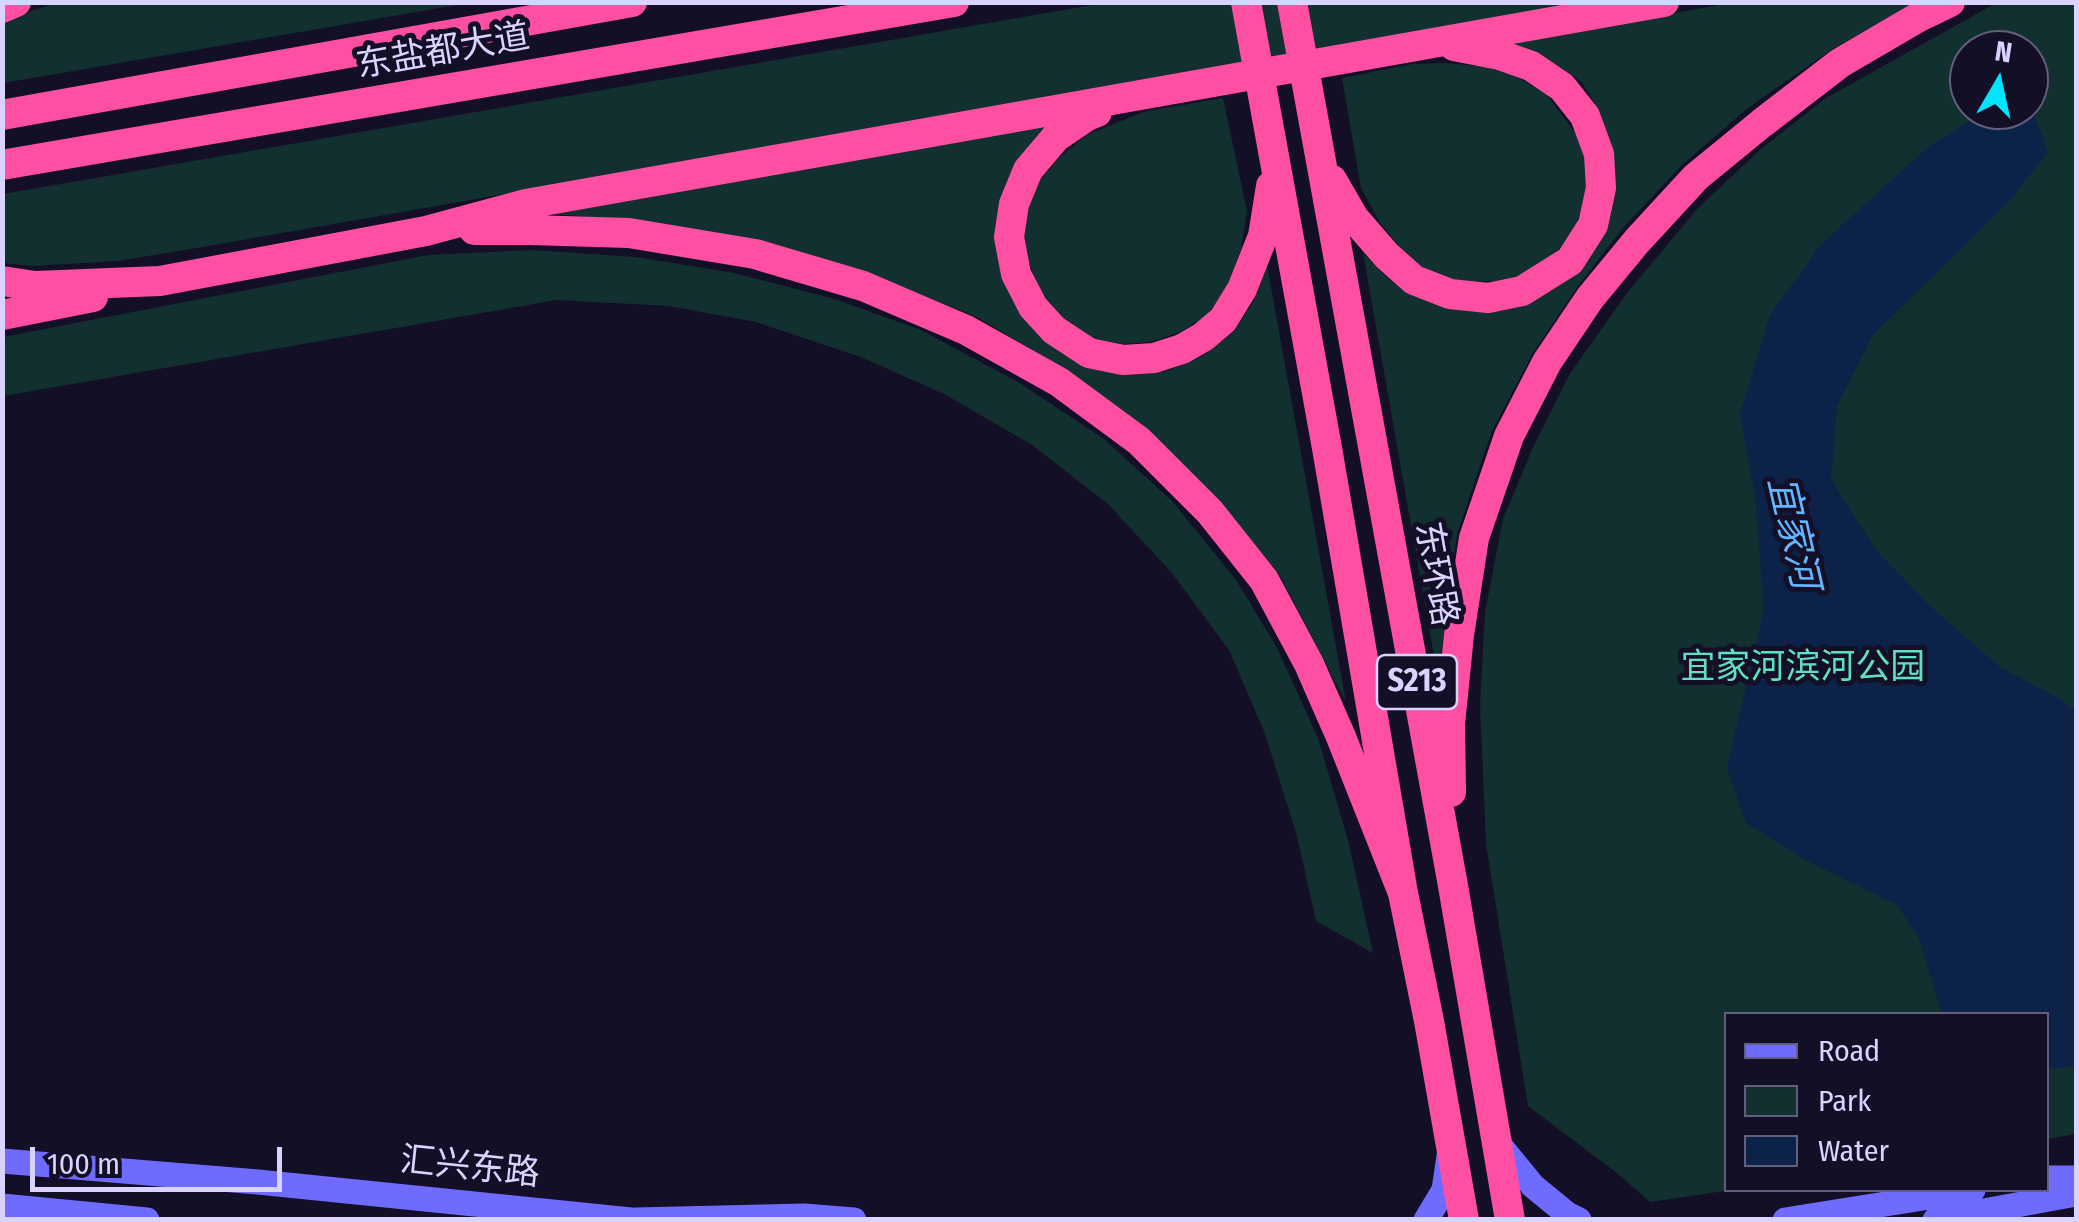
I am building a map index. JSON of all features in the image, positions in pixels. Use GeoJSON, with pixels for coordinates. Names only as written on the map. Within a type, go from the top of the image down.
{"type":"FeatureCollection","features":[{"type":"Feature","properties":{"kind":"highway"},"geometry":{"type":"LineString","coordinates":[[2,8],[16,2]]}},
{"type":"Feature","properties":{"kind":"highway","name":"东盐都大道"},"geometry":{"type":"LineString","coordinates":[[2,114],[632,2]]}},
{"type":"Feature","properties":{"kind":"highway","name":"东盐都大道"},"geometry":{"type":"LineString","coordinates":[[2,165],[954,2]]}},
{"type":"Feature","properties":{"kind":"highway","name":"S213"},"geometry":{"type":"LineString","coordinates":[[1246,2],[1464,1220]]}},
{"type":"Feature","properties":{"kind":"highway","name":"东环路"},"geometry":{"type":"LineString","coordinates":[[1292,2],[1510,1220]]}},
{"type":"Feature","properties":{"kind":"highway"},"geometry":{"type":"LineString","coordinates":[[2,315],[426,230],[526,204],[1664,2]]}},
{"type":"Feature","properties":{"kind":"highway"},"geometry":{"type":"LineString","coordinates":[[1452,880],[1450,724],[1474,538],[1509,436],[1546,362],[1590,298],[1696,176],[1840,64],[1950,2]]}},
{"type":"Feature","properties":{"kind":"highway"},"geometry":{"type":"LineString","coordinates":[[1317,146],[1354,218],[1386,256],[1414,280],[1450,294],[1488,298],[1522,291],[1570,260],[1593,225],[1601,188],[1599,154],[1585,116],[1562,87],[1532,66],[1469,48],[1431,44]]}},
{"type":"Feature","properties":{"kind":"highway"},"geometry":{"type":"LineString","coordinates":[[1133,98],[1087,116],[1056,137],[1028,170],[1014,204],[1008,237],[1016,274],[1033,307],[1054,330],[1089,353],[1123,360],[1154,358],[1182,349],[1223,320],[1242,289],[1263,236],[1274,154]]}},
{"type":"Feature","properties":{"kind":"highway"},"geometry":{"type":"LineString","coordinates":[[426,230],[628,234],[755,254],[862,286],[966,330],[1059,382],[1139,442],[1210,512],[1264,580],[1341,737],[1403,894]]}},
{"type":"Feature","properties":{"kind":"highway"},"geometry":{"type":"LineString","coordinates":[[2,281],[35,286],[160,282]]}},
{"type":"Feature","properties":{"kind":"highway"},"geometry":{"type":"LineString","coordinates":[[2,301],[51,307]]}},
{"type":"Feature","properties":{"kind":"highway"},"geometry":{"type":"LineString","coordinates":[[1328,448],[1373,440]]}},
{"type":"Feature","properties":{"kind":"main road"},"geometry":{"type":"LineString","coordinates":[[1497,1142],[1533,1186],[1579,1220]]}},
{"type":"Feature","properties":{"kind":"main road"},"geometry":{"type":"LineString","coordinates":[[1426,1220],[1444,1190],[1451,1146]]}},
{"type":"Feature","properties":{"kind":"main road","name":"汇兴东路"},"geometry":{"type":"LineString","coordinates":[[2,1161],[633,1220],[804,1216],[854,1220]]}},
{"type":"Feature","properties":{"kind":"main road"},"geometry":{"type":"LineString","coordinates":[[2049,1178],[2076,1178]]}},
{"type":"Feature","properties":{"kind":"main road"},"geometry":{"type":"LineString","coordinates":[[1785,1220],[1960,1192]]}},
{"type":"Feature","properties":{"kind":"main road"},"geometry":{"type":"LineString","coordinates":[[1935,1220],[2076,1194]]}},
{"type":"Feature","properties":{"kind":"main road"},"geometry":{"type":"LineString","coordinates":[[2,1206],[147,1220]]}},
{"type":"Feature","properties":{"kind":"green space","name":"宜家河滨河公园"},"geometry":{"type":"Polygon","coordinates":[[[1998,2],[2076,3],[2076,1134],[2049,1139],[2049,1012],[1724,1012],[1724,1191],[1650,1202],[1528,1106],[1486,844],[1480,704],[1485,612],[1503,519],[1569,375],[1627,293],[1697,209],[1762,148],[1826,98],[1998,2]]]}},
{"type":"Feature","properties":{"kind":"green space"},"geometry":{"type":"Polygon","coordinates":[[[56,3],[469,3],[3,83],[3,20],[56,3]]]}},
{"type":"Feature","properties":{"kind":"green space"},"geometry":{"type":"Polygon","coordinates":[[[1104,3],[1594,3],[191,249],[117,261],[32,266],[3,263],[3,194],[1104,3]]]}},
{"type":"Feature","properties":{"kind":"green space"},"geometry":{"type":"Polygon","coordinates":[[[1731,3],[1917,3],[1834,48],[1748,108],[1683,164],[1622,229],[1579,285],[1533,353],[1492,431],[1457,534],[1438,678],[1363,253],[1401,289],[1434,304],[1502,311],[1540,297],[1614,197],[1615,169],[1611,143],[1598,109],[1581,81],[1550,61],[1506,42],[1731,3]]]}},
{"type":"Feature","properties":{"kind":"green space"},"geometry":{"type":"Polygon","coordinates":[[[1412,64],[1488,67],[1519,78],[1546,94],[1583,143],[1588,171],[1584,205],[1573,232],[1554,255],[1526,275],[1461,282],[1430,273],[1404,253],[1379,221],[1361,188],[1342,78],[1412,64]]]}},
{"type":"Feature","properties":{"kind":"green space"},"geometry":{"type":"Polygon","coordinates":[[[1223,98],[1247,211],[1241,249],[1226,290],[1205,317],[1180,332],[1150,342],[1123,344],[1095,339],[1066,324],[1043,300],[1021,241],[1027,208],[1040,180],[1087,135],[1143,112],[1223,98]]]}},
{"type":"Feature","properties":{"kind":"green space"},"geometry":{"type":"Polygon","coordinates":[[[1055,122],[1018,158],[1001,202],[1005,276],[1124,374],[1167,371],[1203,356],[1234,331],[1254,301],[1267,265],[1346,702],[1279,574],[1220,503],[1069,372],[977,317],[865,272],[630,220],[537,213],[1055,122]]]}},
{"type":"Feature","properties":{"kind":"green space"},"geometry":{"type":"Polygon","coordinates":[[[531,250],[636,257],[734,273],[835,299],[921,330],[1018,382],[1104,439],[1173,502],[1236,580],[1276,646],[1318,738],[1348,840],[1373,953],[1316,921],[1297,836],[1264,731],[1229,650],[1172,573],[1108,504],[1032,445],[946,395],[861,357],[756,322],[669,306],[557,300],[3,396],[3,337],[428,255],[531,250]]]}},
{"type":"Feature","properties":{"kind":"water","name":"宜家河"},"geometry":{"type":"Polygon","coordinates":[[[1955,130],[2040,130],[2048,152],[2007,204],[1873,335],[1837,406],[1831,479],[1876,550],[1929,605],[2001,668],[2076,711],[2075,1066],[2049,1069],[2049,1012],[1941,1012],[1919,938],[1897,905],[1802,858],[1746,823],[1727,768],[1764,610],[1755,495],[1740,414],[1770,315],[1821,244],[1928,147],[1955,130]]]}}]}
